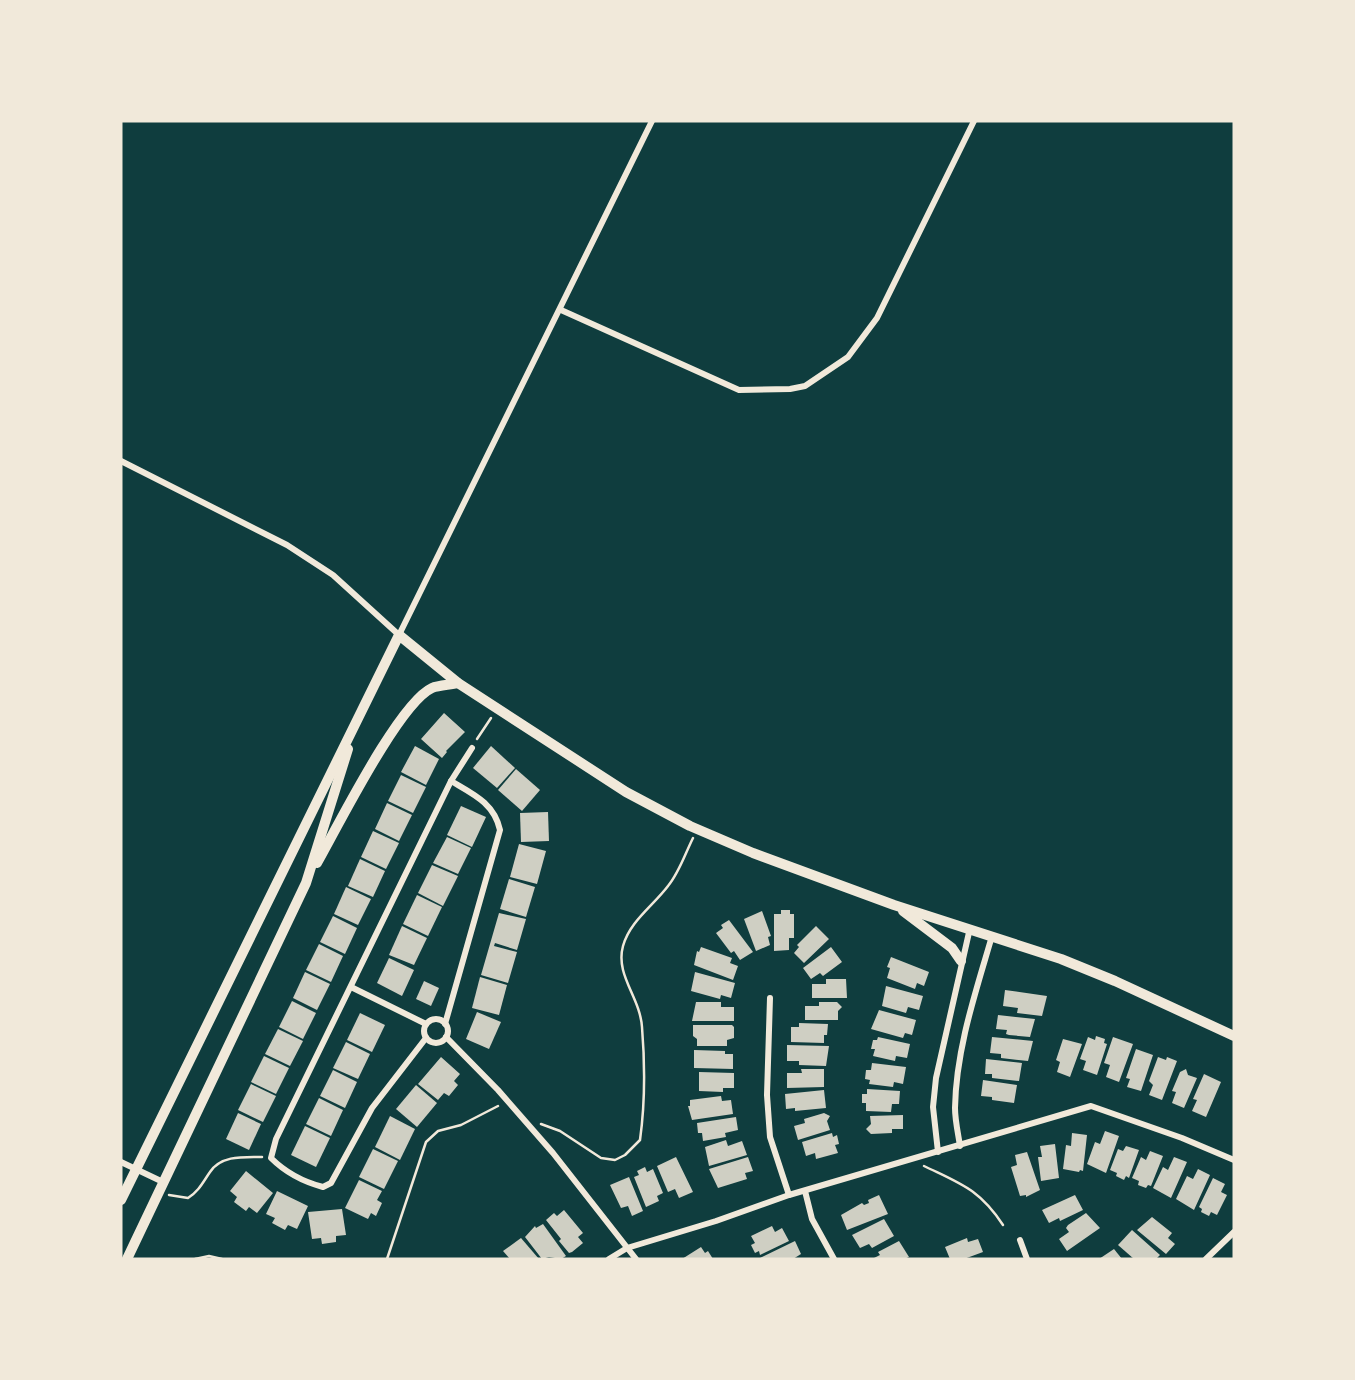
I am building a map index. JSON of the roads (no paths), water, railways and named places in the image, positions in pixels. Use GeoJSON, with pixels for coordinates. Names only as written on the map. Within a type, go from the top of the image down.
{"type":"FeatureCollection","features":[{"type":"Feature","properties":{"kind":"main road"},"geometry":{"type":"LineString","coordinates":[[121,1200],[291,849],[399,635],[458,683],[655,809],[753,853],[894,905],[992,935],[1115,981],[1234,1036]]}},
{"type":"Feature","properties":{"kind":"main road"},"geometry":{"type":"LineString","coordinates":[[127,1259],[306,884],[383,747],[413,704],[432,688],[458,683]]}},
{"type":"Feature","properties":{"kind":"main road"},"geometry":{"type":"LineString","coordinates":[[306,884],[355,725]]}},
{"type":"Feature","properties":{"kind":"main road"},"geometry":{"type":"LineString","coordinates":[[894,905],[952,948],[961,961]]}},
{"type":"Feature","properties":{"kind":"street"},"geometry":{"type":"LineString","coordinates":[[121,461],[287,545],[333,575],[399,635],[652,121]]}},
{"type":"Feature","properties":{"kind":"street"},"geometry":{"type":"LineString","coordinates":[[561,310],[739,390],[805,386],[848,357],[877,318],[974,121]]}},
{"type":"Feature","properties":{"kind":"street"},"geometry":{"type":"LineString","coordinates":[[426,1038],[372,1108],[331,1183],[323,1187],[314,1185],[282,1169],[271,1157],[276,1139],[451,781],[472,748]]}},
{"type":"Feature","properties":{"kind":"street"},"geometry":{"type":"LineString","coordinates":[[445,1024],[500,830],[498,820],[485,801],[451,781]]}},
{"type":"Feature","properties":{"kind":"street"},"geometry":{"type":"LineString","coordinates":[[938,1152],[933,1107],[936,1078],[970,928]]}},
{"type":"Feature","properties":{"kind":"street"},"geometry":{"type":"LineString","coordinates":[[960,1146],[955,1110],[958,1077],[970,1010],[992,935]]}},
{"type":"Feature","properties":{"kind":"street"},"geometry":{"type":"LineString","coordinates":[[351,988],[426,1024]]}},
{"type":"Feature","properties":{"kind":"street"},"geometry":{"type":"LineString","coordinates":[[770,998],[767,1095],[770,1137],[789,1195]]}},
{"type":"Feature","properties":{"kind":"street"},"geometry":{"type":"LineString","coordinates":[[436,1019],[445,1024],[448,1030],[446,1037],[436,1043],[426,1038],[426,1024],[436,1019]]}},
{"type":"Feature","properties":{"kind":"street"},"geometry":{"type":"LineString","coordinates":[[446,1037],[508,1101],[636,1259]]}},
{"type":"Feature","properties":{"kind":"street"},"geometry":{"type":"LineString","coordinates":[[609,1259],[627,1248],[789,1195],[1091,1106],[1182,1138],[1234,1160]]}},
{"type":"Feature","properties":{"kind":"street"},"geometry":{"type":"LineString","coordinates":[[121,1161],[161,1187]]}},
{"type":"Feature","properties":{"kind":"street"},"geometry":{"type":"LineString","coordinates":[[804,1191],[812,1219],[834,1259]]}},
{"type":"Feature","properties":{"kind":"street"},"geometry":{"type":"LineString","coordinates":[[1206,1259],[1234,1232]]}},
{"type":"Feature","properties":{"kind":"street"},"geometry":{"type":"LineString","coordinates":[[1020,1240],[1027,1259]]}}]}
